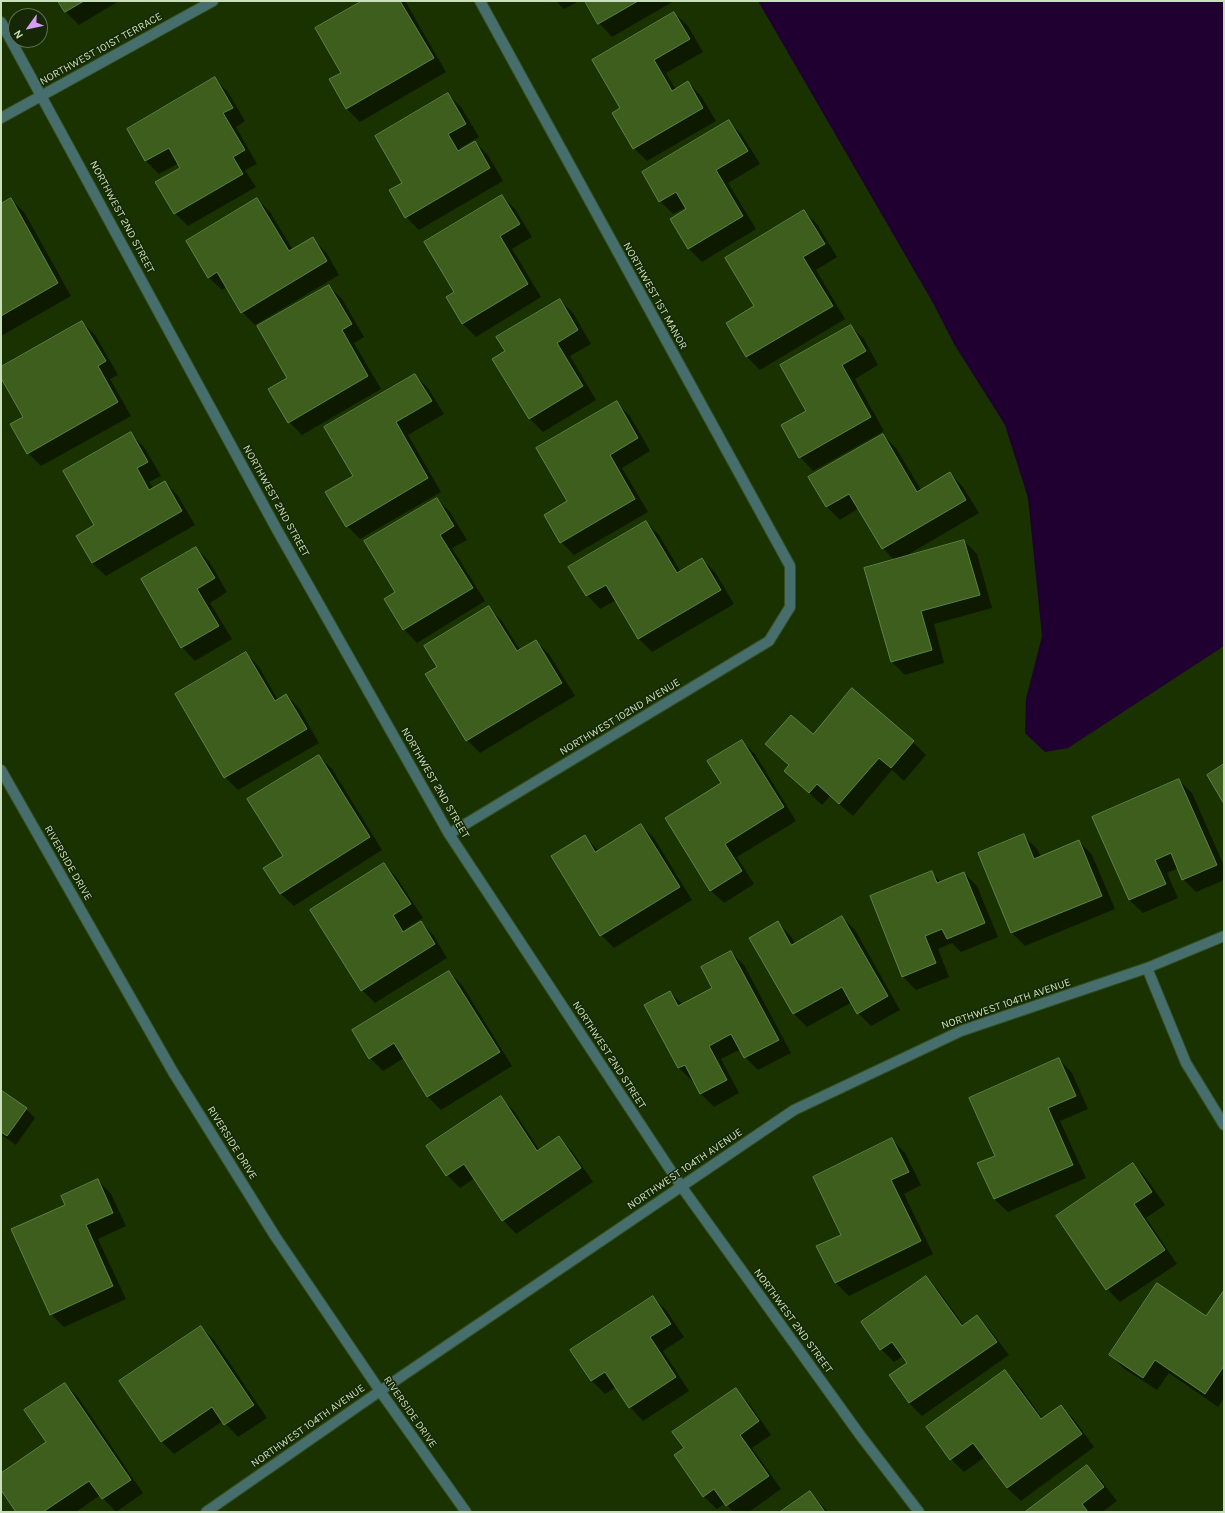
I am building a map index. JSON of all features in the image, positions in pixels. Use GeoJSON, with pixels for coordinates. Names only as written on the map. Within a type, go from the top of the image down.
{"type":"FeatureCollection","features":[{"type":"Feature","properties":{"kind":"street","name":"NORTHWEST 101ST TERRACE"},"geometry":{"type":"LineString","coordinates":[[1,118],[213,1]]}},
{"type":"Feature","properties":{"kind":"street","name":"NORTHWEST 1ST MANOR"},"geometry":{"type":"LineString","coordinates":[[480,1],[790,566],[790,607]]}},
{"type":"Feature","properties":{"kind":"street","name":"NORTHWEST 2ND STREET"},"geometry":{"type":"LineString","coordinates":[[1,22],[276,528],[449,834],[681,1186],[860,1435],[919,1512]]}},
{"type":"Feature","properties":{"kind":"street","name":"NORTHWEST 102ND AVENUE"},"geometry":{"type":"LineString","coordinates":[[449,834],[769,641],[790,607]]}},
{"type":"Feature","properties":{"kind":"street","name":"RIVERSIDE DRIVE"},"geometry":{"type":"LineString","coordinates":[[1,770],[177,1078],[275,1236],[380,1391],[466,1512]]}},
{"type":"Feature","properties":{"kind":"street","name":"NORTHWEST 104TH AVENUE"},"geometry":{"type":"LineString","coordinates":[[206,1512],[380,1391],[794,1110],[961,1031],[1147,968],[1224,936]]}},
{"type":"Feature","properties":{"kind":"street"},"geometry":{"type":"LineString","coordinates":[[1147,968],[1186,1063],[1224,1124]]}},
{"type":"Feature","properties":{"kind":"shaded area"},"geometry":{"type":"Polygon","coordinates":[[[758,1],[1224,1],[1224,646],[1068,748],[1045,752],[1025,733],[1026,699],[1042,636],[1028,498],[1005,425],[954,344],[933,303],[758,1]]]}},
{"type":"Feature","properties":{"kind":"building"},"geometry":{"type":"Polygon","coordinates":[[[58,1],[84,1],[65,12],[58,1]]]}},
{"type":"Feature","properties":{"kind":"building"},"geometry":{"type":"Polygon","coordinates":[[[362,1],[400,1],[434,58],[346,109],[329,79],[341,73],[315,28],[362,1]]]}},
{"type":"Feature","properties":{"kind":"building"},"geometry":{"type":"Polygon","coordinates":[[[585,1],[638,1],[598,24],[585,1]]]}},
{"type":"Feature","properties":{"kind":"building"},"geometry":{"type":"Polygon","coordinates":[[[674,12],[690,39],[654,60],[672,91],[688,81],[703,108],[633,149],[612,113],[620,108],[592,60],[674,12]]]}},
{"type":"Feature","properties":{"kind":"building"},"geometry":{"type":"Polygon","coordinates":[[[215,77],[233,108],[223,113],[245,150],[233,157],[243,174],[174,214],[155,182],[180,168],[169,148],[145,161],[127,129],[215,77]]]}},
{"type":"Feature","properties":{"kind":"building"},"geometry":{"type":"Polygon","coordinates":[[[448,93],[466,124],[448,134],[458,151],[475,141],[490,168],[405,218],[389,190],[402,183],[375,136],[448,93]]]}},
{"type":"Feature","properties":{"kind":"building"},"geometry":{"type":"Polygon","coordinates":[[[729,120],[748,151],[716,170],[743,216],[688,249],[670,219],[686,209],[676,192],[659,202],[642,172],[729,120]]]}},
{"type":"Feature","properties":{"kind":"building"},"geometry":{"type":"Polygon","coordinates":[[[502,195],[520,224],[500,236],[528,284],[462,324],[446,297],[454,292],[424,242],[502,195]]]}},
{"type":"Feature","properties":{"kind":"building"},"geometry":{"type":"Polygon","coordinates":[[[11,198],[58,283],[1,316],[1,204],[11,198]]]}},
{"type":"Feature","properties":{"kind":"building"},"geometry":{"type":"Polygon","coordinates":[[[257,198],[289,251],[313,237],[327,261],[241,313],[217,272],[208,278],[186,241],[257,198]]]}},
{"type":"Feature","properties":{"kind":"building"},"geometry":{"type":"Polygon","coordinates":[[[804,210],[825,244],[803,257],[833,306],[746,357],[726,323],[754,306],[725,258],[804,210]]]}},
{"type":"Feature","properties":{"kind":"building"},"geometry":{"type":"Polygon","coordinates":[[[329,285],[352,324],[342,330],[368,376],[288,423],[268,389],[287,378],[257,326],[329,285]]]}},
{"type":"Feature","properties":{"kind":"building"},"geometry":{"type":"Polygon","coordinates":[[[560,299],[578,330],[557,343],[583,386],[529,419],[492,359],[505,351],[496,337],[560,299]]]}},
{"type":"Feature","properties":{"kind":"building"},"geometry":{"type":"Polygon","coordinates":[[[82,321],[106,361],[98,366],[118,402],[27,454],[10,424],[23,417],[1,378],[1,367],[82,321]]]}},
{"type":"Feature","properties":{"kind":"building"},"geometry":{"type":"Polygon","coordinates":[[[851,325],[866,351],[842,365],[871,417],[799,458],[781,425],[806,411],[780,365],[851,325]]]}},
{"type":"Feature","properties":{"kind":"building"},"geometry":{"type":"Polygon","coordinates":[[[415,374],[432,401],[396,422],[428,478],[346,527],[325,492],[353,476],[324,427],[415,374]]]}},
{"type":"Feature","properties":{"kind":"building"},"geometry":{"type":"Polygon","coordinates":[[[617,401],[638,438],[610,455],[635,499],[560,543],[544,515],[567,501],[536,448],[617,401]]]}},
{"type":"Feature","properties":{"kind":"building"},"geometry":{"type":"Polygon","coordinates":[[[131,432],[148,462],[137,468],[149,490],[165,481],[182,511],[92,563],[76,536],[94,525],[63,471],[131,432]]]}},
{"type":"Feature","properties":{"kind":"building"},"geometry":{"type":"Polygon","coordinates":[[[883,434],[917,492],[950,472],[966,500],[882,549],[849,494],[826,507],[808,477],[883,434]]]}},
{"type":"Feature","properties":{"kind":"building"},"geometry":{"type":"Polygon","coordinates":[[[437,498],[454,526],[440,535],[473,588],[403,630],[384,599],[395,592],[364,541],[437,498]]]}},
{"type":"Feature","properties":{"kind":"building"},"geometry":{"type":"Polygon","coordinates":[[[646,521],[677,573],[702,558],[721,590],[638,639],[606,585],[586,596],[568,567],[646,521]]]}},
{"type":"Feature","properties":{"kind":"building"},"geometry":{"type":"Polygon","coordinates":[[[964,540],[980,595],[921,611],[932,650],[891,662],[864,568],[964,540]]]}},
{"type":"Feature","properties":{"kind":"building"},"geometry":{"type":"Polygon","coordinates":[[[196,547],[215,578],[197,589],[219,626],[181,648],[141,579],[196,547]]]}},
{"type":"Feature","properties":{"kind":"building"},"geometry":{"type":"Polygon","coordinates":[[[489,606],[517,651],[536,640],[562,683],[466,741],[425,674],[437,667],[424,646],[489,606]]]}},
{"type":"Feature","properties":{"kind":"building"},"geometry":{"type":"Polygon","coordinates":[[[246,652],[275,701],[286,694],[307,729],[224,778],[175,694],[246,652]]]}},
{"type":"Feature","properties":{"kind":"building"},"geometry":{"type":"Polygon","coordinates":[[[852,688],[914,741],[891,768],[879,758],[839,804],[817,784],[809,793],[784,771],[789,765],[765,744],[791,715],[813,734],[852,688]]]}},
{"type":"Feature","properties":{"kind":"building"},"geometry":{"type":"Polygon","coordinates":[[[742,740],[784,807],[725,844],[742,871],[710,891],[665,818],[721,783],[707,761],[742,740]]]}},
{"type":"Feature","properties":{"kind":"building"},"geometry":{"type":"Polygon","coordinates":[[[319,755],[370,837],[280,894],[263,868],[283,856],[247,799],[319,755]]]}},
{"type":"Feature","properties":{"kind":"building"},"geometry":{"type":"Polygon","coordinates":[[[1224,764],[1224,804],[1207,775],[1224,764]]]}},
{"type":"Feature","properties":{"kind":"building"},"geometry":{"type":"Polygon","coordinates":[[[1179,779],[1217,865],[1182,880],[1171,853],[1155,860],[1166,884],[1129,900],[1092,817],[1179,779]]]}},
{"type":"Feature","properties":{"kind":"building"},"geometry":{"type":"Polygon","coordinates":[[[641,824],[680,887],[600,936],[551,856],[585,835],[595,852],[641,824]]]}},
{"type":"Feature","properties":{"kind":"building"},"geometry":{"type":"Polygon","coordinates":[[[1024,834],[1034,859],[1079,840],[1102,896],[1011,933],[978,853],[1024,834]]]}},
{"type":"Feature","properties":{"kind":"building"},"geometry":{"type":"Polygon","coordinates":[[[384,863],[411,904],[393,915],[403,932],[421,921],[435,944],[361,991],[310,910],[384,863]]]}},
{"type":"Feature","properties":{"kind":"building"},"geometry":{"type":"Polygon","coordinates":[[[932,871],[937,883],[964,872],[985,923],[947,939],[942,929],[925,936],[936,963],[902,977],[870,896],[932,871]]]}},
{"type":"Feature","properties":{"kind":"building"},"geometry":{"type":"Polygon","coordinates":[[[842,916],[888,996],[857,1014],[842,987],[793,1014],[749,938],[778,921],[791,945],[842,916]]]}},
{"type":"Feature","properties":{"kind":"building"},"geometry":{"type":"Polygon","coordinates":[[[731,951],[779,1040],[744,1058],[731,1034],[709,1046],[727,1080],[700,1094],[685,1065],[678,1068],[644,1005],[670,991],[678,1006],[712,988],[701,967],[731,951]]]}},
{"type":"Feature","properties":{"kind":"building"},"geometry":{"type":"Polygon","coordinates":[[[449,971],[500,1052],[427,1097],[394,1043],[369,1059],[352,1030],[449,971]]]}},
{"type":"Feature","properties":{"kind":"building"},"geometry":{"type":"Polygon","coordinates":[[[1059,1058],[1076,1096],[1048,1108],[1073,1165],[994,1199],[977,1163],[995,1156],[969,1098],[1059,1058]]]}},
{"type":"Feature","properties":{"kind":"building"},"geometry":{"type":"Polygon","coordinates":[[[1,1090],[27,1108],[7,1136],[1,1132],[1,1090]]]}},
{"type":"Feature","properties":{"kind":"building"},"geometry":{"type":"Polygon","coordinates":[[[501,1096],[537,1151],[559,1136],[581,1168],[502,1221],[464,1164],[446,1176],[426,1146],[501,1096]]]}},
{"type":"Feature","properties":{"kind":"building"},"geometry":{"type":"Polygon","coordinates":[[[892,1138],[909,1172],[891,1180],[921,1241],[835,1283],[816,1246],[841,1235],[813,1177],[892,1138]]]}},
{"type":"Feature","properties":{"kind":"building"},"geometry":{"type":"Polygon","coordinates":[[[1133,1163],[1152,1192],[1134,1204],[1165,1250],[1106,1290],[1056,1216],[1133,1163]]]}},
{"type":"Feature","properties":{"kind":"building"},"geometry":{"type":"Polygon","coordinates":[[[98,1179],[113,1213],[86,1225],[113,1286],[50,1315],[11,1229],[65,1205],[61,1196],[98,1179]]]}},
{"type":"Feature","properties":{"kind":"building"},"geometry":{"type":"Polygon","coordinates":[[[926,1276],[962,1326],[977,1315],[997,1342],[909,1403],[889,1375],[907,1363],[892,1342],[880,1350],[861,1322],[926,1276]]]}},
{"type":"Feature","properties":{"kind":"building"},"geometry":{"type":"Polygon","coordinates":[[[1157,1283],[1206,1316],[1224,1290],[1224,1366],[1205,1394],[1155,1360],[1143,1378],[1109,1355],[1157,1283]]]}},
{"type":"Feature","properties":{"kind":"building"},"geometry":{"type":"Polygon","coordinates":[[[653,1296],[671,1324],[650,1337],[676,1377],[629,1408],[605,1372],[591,1381],[570,1350],[653,1296]]]}},
{"type":"Feature","properties":{"kind":"building"},"geometry":{"type":"Polygon","coordinates":[[[201,1326],[254,1405],[224,1425],[212,1407],[161,1442],[119,1381],[201,1326]]]}},
{"type":"Feature","properties":{"kind":"building"},"geometry":{"type":"Polygon","coordinates":[[[1005,1370],[1041,1419],[1061,1405],[1082,1434],[1007,1488],[973,1443],[950,1460],[926,1427],[1005,1370]]]}},
{"type":"Feature","properties":{"kind":"building"},"geometry":{"type":"Polygon","coordinates":[[[65,1383],[131,1480],[102,1499],[89,1481],[43,1512],[16,1512],[1,1490],[1,1473],[46,1442],[24,1410],[65,1383]]]}},
{"type":"Feature","properties":{"kind":"building"},"geometry":{"type":"Polygon","coordinates":[[[736,1388],[759,1421],[740,1435],[769,1476],[726,1506],[714,1489],[703,1497],[674,1455],[684,1448],[672,1432],[736,1388]]]}},
{"type":"Feature","properties":{"kind":"building"},"geometry":{"type":"Polygon","coordinates":[[[1087,1465],[1104,1487],[1082,1504],[1088,1512],[1025,1512],[1087,1465]]]}},
{"type":"Feature","properties":{"kind":"building"},"geometry":{"type":"Polygon","coordinates":[[[810,1491],[825,1512],[780,1512],[810,1491]]]}}]}
